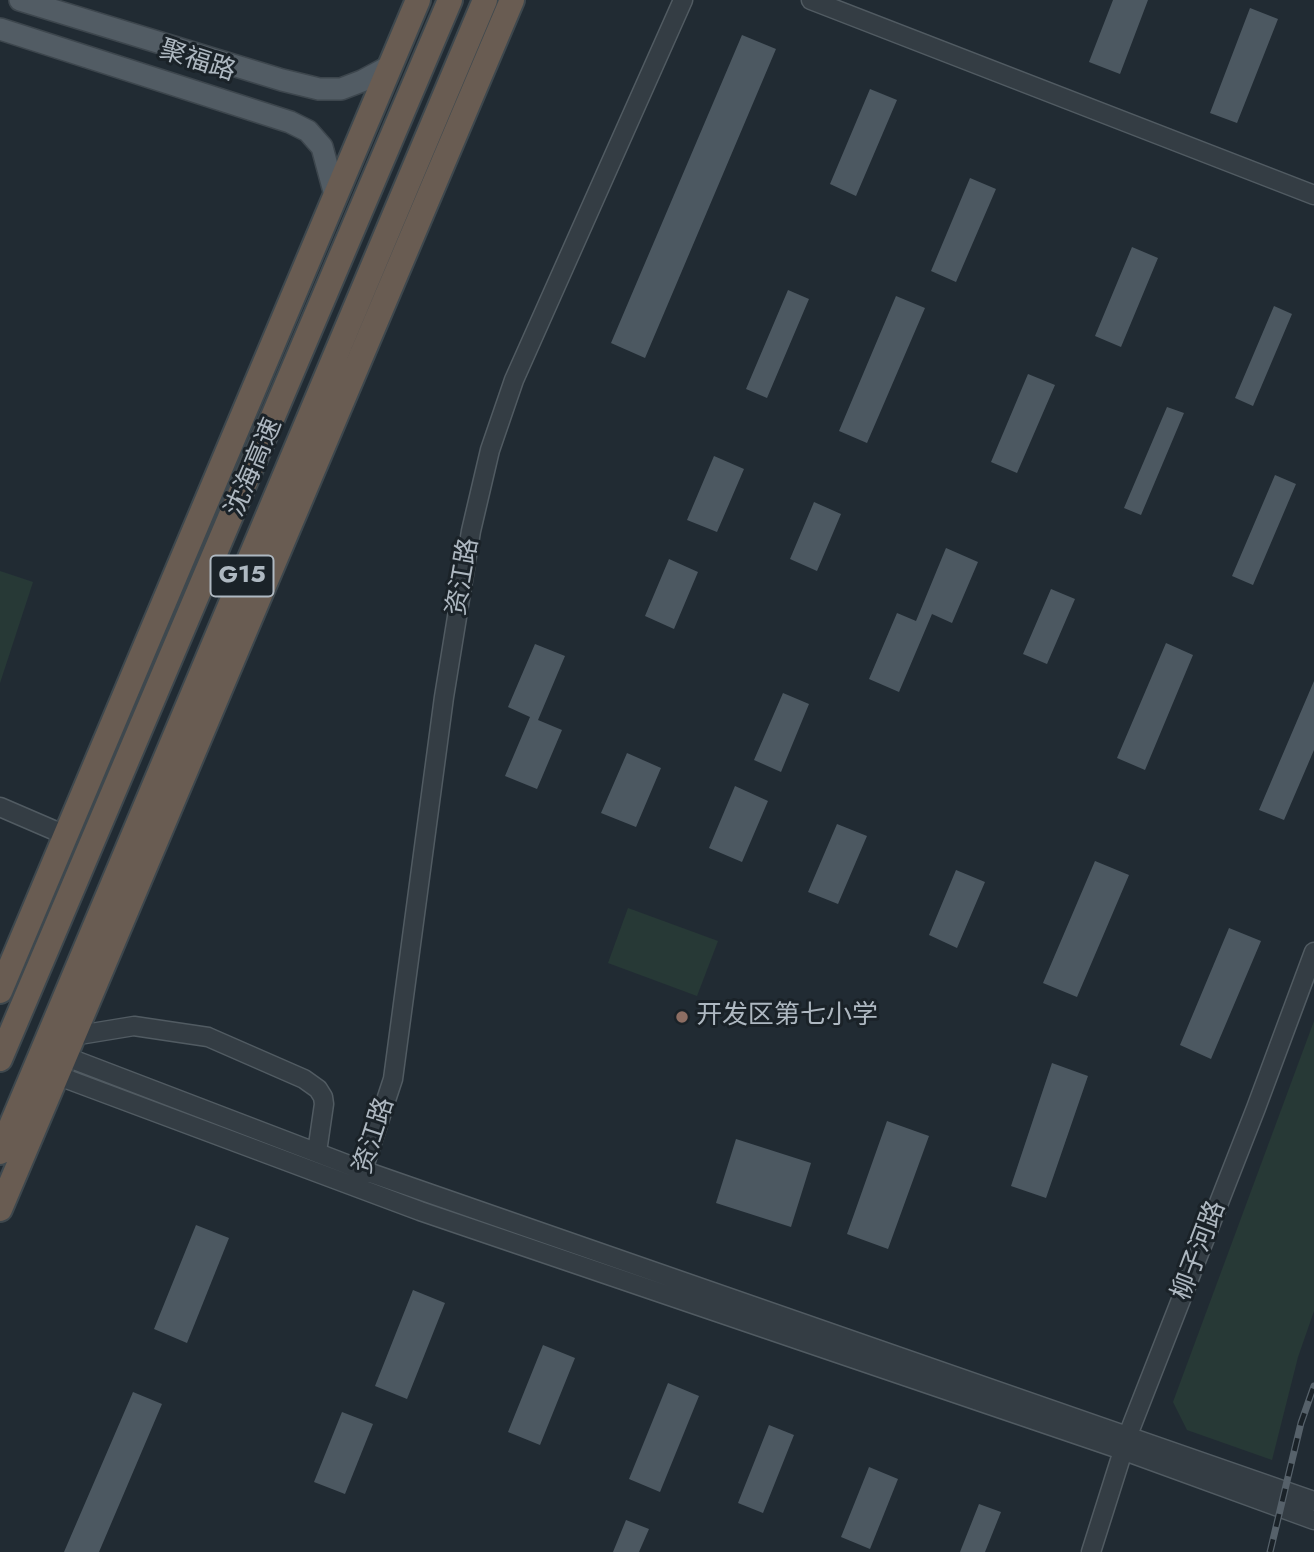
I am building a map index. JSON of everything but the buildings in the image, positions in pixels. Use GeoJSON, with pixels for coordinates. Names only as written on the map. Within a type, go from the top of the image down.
{"type":"FeatureCollection","features":[{"type":"Feature","properties":{"kind":"highway"},"geometry":{"type":"LineString","coordinates":[[0,991],[418,0]]}},
{"type":"Feature","properties":{"kind":"highway","name":"沈海高速"},"geometry":{"type":"LineString","coordinates":[[0,1059],[450,0]]}},
{"type":"Feature","properties":{"kind":"highway","name":"沈海高速"},"geometry":{"type":"LineString","coordinates":[[10,1160],[485,0]]}},
{"type":"Feature","properties":{"kind":"highway"},"geometry":{"type":"LineString","coordinates":[[0,1209],[10,1160],[64,1055],[512,0]]}},
{"type":"Feature","properties":{"kind":"highway"},"geometry":{"type":"LineString","coordinates":[[0,1226],[10,1160]]}},
{"type":"Feature","properties":{"kind":"main road","name":"聚福路"},"geometry":{"type":"LineString","coordinates":[[20,0],[319,89],[341,89],[390,66]]}},
{"type":"Feature","properties":{"kind":"main road","name":"聚福路"},"geometry":{"type":"LineString","coordinates":[[0,29],[290,121],[308,131],[322,147],[335,195]]}},
{"type":"Feature","properties":{"kind":"street","name":"资江路"},"geometry":{"type":"LineString","coordinates":[[360,1178],[393,1079],[444,697],[471,531],[489,450],[514,380],[683,0]]}},
{"type":"Feature","properties":{"kind":"street"},"geometry":{"type":"LineString","coordinates":[[811,0],[1314,195]]}},
{"type":"Feature","properties":{"kind":"street"},"geometry":{"type":"LineString","coordinates":[[0,807],[65,835]]}},
{"type":"Feature","properties":{"kind":"street","name":"柳子河路"},"geometry":{"type":"LineString","coordinates":[[1091,1552],[1125,1443],[1256,1108],[1314,951]]}},
{"type":"Feature","properties":{"kind":"street"},"geometry":{"type":"LineString","coordinates":[[64,1055],[134,1026],[208,1037],[304,1079],[318,1089],[324,1104],[317,1152]]}},
{"type":"Feature","properties":{"kind":"street"},"geometry":{"type":"LineString","coordinates":[[64,1055],[317,1152],[360,1178]]}},
{"type":"Feature","properties":{"kind":"street"},"geometry":{"type":"LineString","coordinates":[[64,1055],[360,1178],[1125,1443],[1284,1500],[1314,1520]]}},
{"type":"Feature","properties":{"kind":"street"},"geometry":{"type":"LineString","coordinates":[[1284,1500],[1314,1501]]}},
{"type":"Feature","properties":{"kind":"green space"},"geometry":{"type":"Polygon","coordinates":[[[0,571],[33,582],[0,683],[0,571]]]}},
{"type":"Feature","properties":{"kind":"green space"},"geometry":{"type":"Polygon","coordinates":[[[628,908],[718,941],[697,996],[608,963],[628,908]]]}},
{"type":"Feature","properties":{"kind":"green space"},"geometry":{"type":"Polygon","coordinates":[[[1314,1021],[1314,1311],[1298,1357],[1272,1460],[1187,1430],[1173,1402],[1314,1021]]]}},
{"type":"Feature","properties":{"kind":"railway"},"geometry":{"type":"LineString","coordinates":[[1270,1552],[1301,1423],[1314,1386]]}},
{"type":"Feature","properties":{"kind":"place","name":"开发区第七小学"},"geometry":{"type":"Point","coordinates":[682,1017]}}]}
